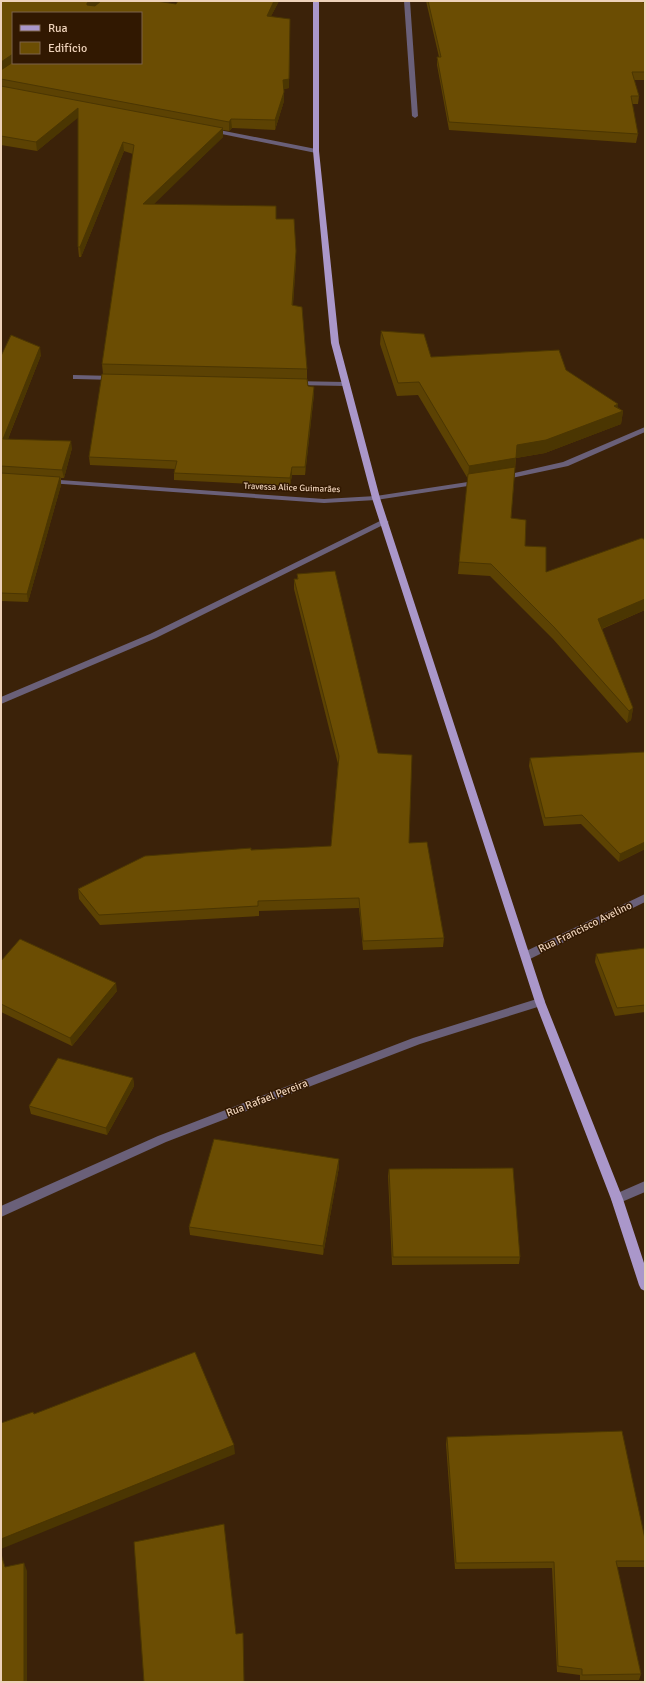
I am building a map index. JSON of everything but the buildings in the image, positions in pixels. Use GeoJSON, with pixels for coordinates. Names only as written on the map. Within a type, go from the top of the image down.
{"type":"FeatureCollection","features":[{"type":"Feature","properties":{"kind":"main road"},"geometry":{"type":"LineString","coordinates":[[316,1],[316,151],[335,343],[376,498],[540,1002],[617,1200],[645,1285]]}},
{"type":"Feature","properties":{"kind":"street"},"geometry":{"type":"LineString","coordinates":[[407,1],[415,116]]}},
{"type":"Feature","properties":{"kind":"street"},"geometry":{"type":"LineString","coordinates":[[643,1],[645,9]]}},
{"type":"Feature","properties":{"kind":"street"},"geometry":{"type":"LineString","coordinates":[[201,129],[316,151]]}},
{"type":"Feature","properties":{"kind":"street"},"geometry":{"type":"LineString","coordinates":[[76,377],[124,378]]}},
{"type":"Feature","properties":{"kind":"street"},"geometry":{"type":"LineString","coordinates":[[282,383],[346,384]]}},
{"type":"Feature","properties":{"kind":"street","name":"Travessa Alice Guimarães"},"geometry":{"type":"LineString","coordinates":[[40,480],[324,501],[376,498],[537,471],[564,464],[645,429]]}},
{"type":"Feature","properties":{"kind":"street"},"geometry":{"type":"LineString","coordinates":[[1,701],[152,636],[385,522]]}},
{"type":"Feature","properties":{"kind":"street","name":"Rua Francisco Avelino"},"geometry":{"type":"LineString","coordinates":[[526,956],[645,898]]}},
{"type":"Feature","properties":{"kind":"street","name":"Rua Rafael Pereira"},"geometry":{"type":"LineString","coordinates":[[1,1212],[162,1139],[417,1041],[540,1002]]}},
{"type":"Feature","properties":{"kind":"street"},"geometry":{"type":"LineString","coordinates":[[617,1200],[645,1186]]}}]}
